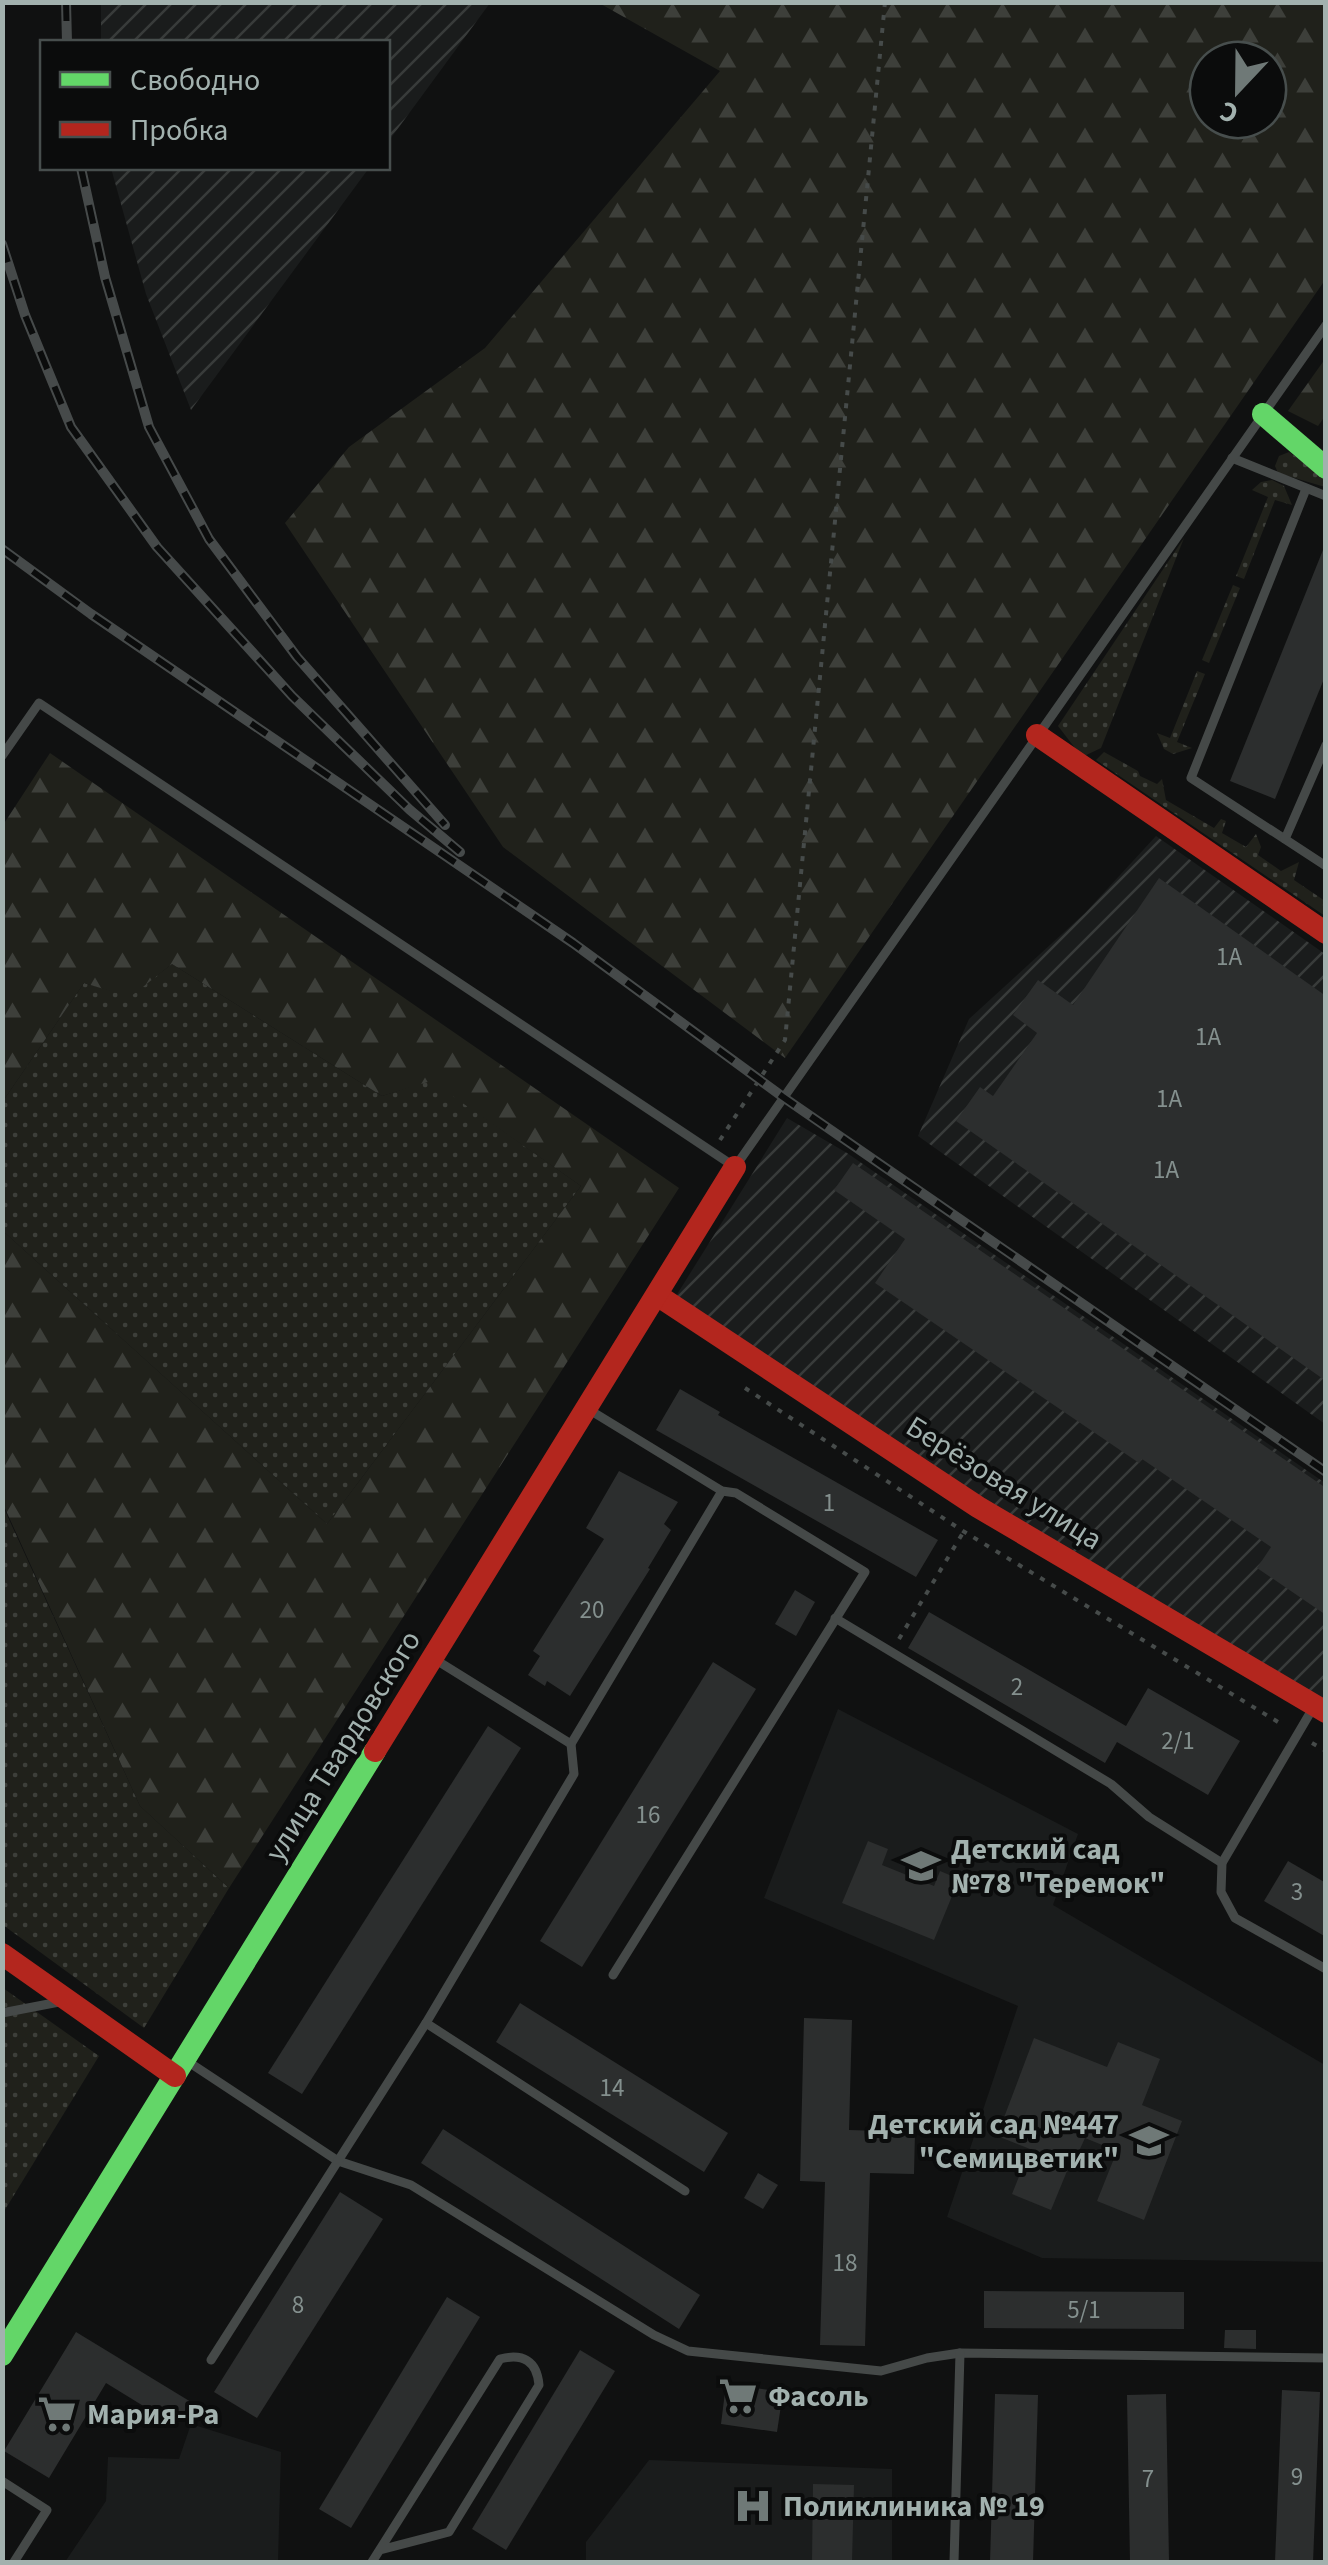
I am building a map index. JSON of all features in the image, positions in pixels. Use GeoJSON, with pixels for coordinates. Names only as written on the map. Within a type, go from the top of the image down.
{"type":"FeatureCollection","features":[{"type":"Feature","properties":{"kind":"street"},"geometry":{"type":"LineString","coordinates":[[1263,414],[1326,468]]}},
{"type":"Feature","properties":{"kind":"street"},"geometry":{"type":"LineString","coordinates":[[1038,735],[1326,932]]}},
{"type":"Feature","properties":{"kind":"street","name":"улица Твардовского"},"geometry":{"type":"LineString","coordinates":[[2,2355],[736,1168]]}},
{"type":"Feature","properties":{"kind":"street","name":"Берёзовая улица"},"geometry":{"type":"LineString","coordinates":[[657,1295],[978,1506],[1320,1709]]}},
{"type":"Feature","properties":{"kind":"street"},"geometry":{"type":"LineString","coordinates":[[2,1954],[67,2001],[180,2068]]}},
{"type":"Feature","properties":{"kind":"lane"},"geometry":{"type":"LineString","coordinates":[[2,756],[39,703],[736,1168],[1326,325]]}},
{"type":"Feature","properties":{"kind":"lane"},"geometry":{"type":"LineString","coordinates":[[1232,458],[1326,496]]}},
{"type":"Feature","properties":{"kind":"lane"},"geometry":{"type":"LineString","coordinates":[[1306,489],[1191,778],[1326,866]]}},
{"type":"Feature","properties":{"kind":"lane"},"geometry":{"type":"LineString","coordinates":[[1286,839],[1326,744]]}},
{"type":"Feature","properties":{"kind":"lane"},"geometry":{"type":"LineString","coordinates":[[587,1408],[865,1572],[613,1976]]}},
{"type":"Feature","properties":{"kind":"lane"},"geometry":{"type":"LineString","coordinates":[[211,2360],[426,2023],[574,1774],[571,1744],[722,1491]]}},
{"type":"Feature","properties":{"kind":"lane"},"geometry":{"type":"LineString","coordinates":[[835,1618],[1111,1784],[1149,1817],[1222,1863]]}},
{"type":"Feature","properties":{"kind":"lane"},"geometry":{"type":"LineString","coordinates":[[433,1658],[571,1744]]}},
{"type":"Feature","properties":{"kind":"lane"},"geometry":{"type":"LineString","coordinates":[[1320,1709],[1298,1734],[1222,1863],[1220,1892],[1235,1918],[1326,1969]]}},
{"type":"Feature","properties":{"kind":"lane"},"geometry":{"type":"LineString","coordinates":[[2,2013],[67,2001]]}},
{"type":"Feature","properties":{"kind":"lane"},"geometry":{"type":"LineString","coordinates":[[426,2023],[685,2191]]}},
{"type":"Feature","properties":{"kind":"lane"},"geometry":{"type":"LineString","coordinates":[[180,2068],[338,2161],[411,2185],[654,2335],[688,2351],[881,2371],[960,2353],[1326,2358]]}},
{"type":"Feature","properties":{"kind":"lane"},"geometry":{"type":"LineString","coordinates":[[954,2562],[960,2353]]}},
{"type":"Feature","properties":{"kind":"lane"},"geometry":{"type":"LineString","coordinates":[[372,2562],[500,2360],[516,2355],[528,2360],[538,2370],[538,2385],[449,2532],[380,2550]]}},
{"type":"Feature","properties":{"kind":"lane"},"geometry":{"type":"LineString","coordinates":[[2,2481],[47,2510],[14,2562]]}},
{"type":"Feature","properties":{"kind":"path"},"geometry":{"type":"LineString","coordinates":[[712,1152],[785,1040],[885,2]]}},
{"type":"Feature","properties":{"kind":"path"},"geometry":{"type":"LineString","coordinates":[[745,1388],[963,1532],[1326,1750]]}},
{"type":"Feature","properties":{"kind":"path"},"geometry":{"type":"LineString","coordinates":[[892,1652],[978,1506]]}},
{"type":"Feature","properties":{"kind":"shaded area"},"geometry":{"type":"Polygon","coordinates":[[[101,2],[490,3],[390,139],[390,40],[101,40],[101,2]]]}},
{"type":"Feature","properties":{"kind":"shaded area"},"geometry":{"type":"Polygon","coordinates":[[[112,170],[368,170],[191,410],[146,294],[112,170]]]}},
{"type":"Feature","properties":{"kind":"shaded area"},"geometry":{"type":"Polygon","coordinates":[[[1156,836],[1325,954],[1325,1424],[918,1136],[969,1019],[1085,913],[1156,836]]]}},
{"type":"Feature","properties":{"kind":"shaded area"},"geometry":{"type":"Polygon","coordinates":[[[787,1118],[847,1153],[1325,1483],[1325,1701],[983,1500],[676,1296],[787,1118]]]}},
{"type":"Feature","properties":{"kind":"shaded area","name":"Детский сад №447 \"Семицветик\""},"geometry":{"type":"Polygon","coordinates":[[[838,1709],[1078,1834],[1053,1905],[1325,2065],[1325,2262],[1042,2258],[947,2217],[1018,2006],[764,1898],[838,1709]]]}},
{"type":"Feature","properties":{"kind":"shaded area"},"geometry":{"type":"Polygon","coordinates":[[[191,2424],[281,2452],[278,2562],[65,2562],[106,2501],[108,2457],[179,2459],[191,2424]]]}},
{"type":"Feature","properties":{"kind":"shaded area","name":"Поликлиника № 19"},"geometry":{"type":"Polygon","coordinates":[[[649,2460],[892,2469],[892,2562],[586,2562],[586,2542],[649,2460]]]}},
{"type":"Feature","properties":{"kind":"green space"},"geometry":{"type":"Polygon","coordinates":[[[599,3],[1325,3],[1325,280],[785,1058],[503,847],[285,523],[349,447],[485,348],[720,71],[599,3]]]}},
{"type":"Feature","properties":{"kind":"green space"},"geometry":{"type":"Polygon","coordinates":[[[1325,359],[1325,416],[1318,426],[1288,411],[1325,359]]]}},
{"type":"Feature","properties":{"kind":"green space"},"geometry":{"type":"Polygon","coordinates":[[[1289,452],[1325,478],[1325,487],[1278,473],[1275,466],[1279,456],[1289,452]]]}},
{"type":"Feature","properties":{"kind":"green space"},"geometry":{"type":"Polygon","coordinates":[[[1272,480],[1284,486],[1292,505],[1275,500],[1244,579],[1236,576],[1268,497],[1252,490],[1261,482],[1272,480]]]}},
{"type":"Feature","properties":{"kind":"green space"},"geometry":{"type":"Polygon","coordinates":[[[1184,538],[1101,748],[1082,757],[1058,726],[1184,538]]]}},
{"type":"Feature","properties":{"kind":"green space"},"geometry":{"type":"Polygon","coordinates":[[[1233,585],[1240,588],[1209,663],[1202,660],[1233,585]]]}},
{"type":"Feature","properties":{"kind":"green space"},"geometry":{"type":"Polygon","coordinates":[[[1197,671],[1205,674],[1177,742],[1192,748],[1173,754],[1164,749],[1157,733],[1170,738],[1197,671]]]}},
{"type":"Feature","properties":{"kind":"green space"},"geometry":{"type":"Polygon","coordinates":[[[1104,752],[1157,784],[1162,779],[1166,800],[1214,828],[1221,819],[1226,821],[1222,833],[1246,847],[1256,834],[1261,847],[1258,855],[1281,871],[1299,862],[1294,880],[1325,901],[1325,916],[1096,760],[1104,752]]]}},
{"type":"Feature","properties":{"kind":"green space"},"geometry":{"type":"Polygon","coordinates":[[[50,753],[679,1188],[229,1888],[140,1806],[3,1504],[3,1231],[327,1524],[581,1186],[431,1081],[382,1096],[172,964],[130,997],[84,983],[3,1101],[3,825],[50,753]]]}},
{"type":"Feature","properties":{"kind":"green space"},"geometry":{"type":"Polygon","coordinates":[[[172,964],[382,1096],[431,1080],[581,1186],[327,1524],[3,1231],[3,1101],[84,983],[130,996],[172,964]]]}},
{"type":"Feature","properties":{"kind":"green space"},"geometry":{"type":"Polygon","coordinates":[[[2,1504],[140,1806],[229,1888],[144,2028],[3,1925],[2,1504]]]}},
{"type":"Feature","properties":{"kind":"green space"},"geometry":{"type":"Polygon","coordinates":[[[3,1988],[99,2056],[3,2213],[3,1988]]]}},
{"type":"Feature","properties":{"kind":"building"},"geometry":{"type":"Polygon","coordinates":[[[1325,545],[1326,674],[1275,799],[1230,781],[1325,545]]]}},
{"type":"Feature","properties":{"kind":"building"},"geometry":{"type":"Polygon","coordinates":[[[1159,878],[1326,996],[1326,1381],[956,1121],[980,1087],[993,1096],[1037,1033],[1013,1015],[1038,980],[1073,1005],[1159,878]]]}},
{"type":"Feature","properties":{"kind":"building"},"geometry":{"type":"Polygon","coordinates":[[[853,1163],[1326,1488],[1326,1615],[1257,1568],[1271,1547],[1142,1459],[1139,1463],[875,1283],[905,1239],[834,1190],[853,1163]]]}},
{"type":"Feature","properties":{"kind":"building"},"geometry":{"type":"Polygon","coordinates":[[[680,1389],[720,1412],[718,1415],[938,1540],[916,1577],[656,1430],[680,1389]]]}},
{"type":"Feature","properties":{"kind":"building"},"geometry":{"type":"Polygon","coordinates":[[[619,1471],[678,1502],[664,1524],[671,1530],[650,1569],[570,1696],[547,1681],[545,1686],[528,1675],[540,1656],[533,1651],[604,1539],[586,1528],[619,1471]]]}},
{"type":"Feature","properties":{"kind":"building"},"geometry":{"type":"Polygon","coordinates":[[[795,1590],[815,1602],[796,1636],[775,1624],[795,1590]]]}},
{"type":"Feature","properties":{"kind":"building"},"geometry":{"type":"Polygon","coordinates":[[[929,1612],[1126,1726],[1148,1688],[1240,1741],[1208,1795],[1117,1742],[1105,1763],[908,1648],[929,1612]]]}},
{"type":"Feature","properties":{"kind":"building"},"geometry":{"type":"Polygon","coordinates":[[[713,1662],[756,1689],[582,1967],[540,1941],[713,1662]]]}},
{"type":"Feature","properties":{"kind":"building"},"geometry":{"type":"Polygon","coordinates":[[[488,1726],[521,1748],[302,2094],[268,2073],[488,1726]]]}},
{"type":"Feature","properties":{"kind":"building"},"geometry":{"type":"Polygon","coordinates":[[[868,1841],[888,1849],[882,1865],[934,1886],[940,1871],[959,1879],[934,1940],[842,1903],[868,1841]]]}},
{"type":"Feature","properties":{"kind":"building"},"geometry":{"type":"Polygon","coordinates":[[[1288,1861],[1326,1883],[1326,1937],[1264,1901],[1288,1861]]]}},
{"type":"Feature","properties":{"kind":"building"},"geometry":{"type":"Polygon","coordinates":[[[520,2003],[728,2133],[704,2172],[496,2042],[520,2003]]]}},
{"type":"Feature","properties":{"kind":"building"},"geometry":{"type":"Polygon","coordinates":[[[804,2018],[852,2020],[849,2130],[915,2132],[914,2174],[870,2173],[865,2346],[820,2345],[825,2182],[800,2181],[804,2018]]]}},
{"type":"Feature","properties":{"kind":"building"},"geometry":{"type":"Polygon","coordinates":[[[1034,2038],[1107,2067],[1118,2042],[1160,2059],[1142,2105],[1182,2121],[1144,2220],[1097,2201],[1117,2151],[1085,2138],[1051,2210],[1012,2194],[1030,2149],[997,2136],[1034,2038]]]}},
{"type":"Feature","properties":{"kind":"building"},"geometry":{"type":"Polygon","coordinates":[[[443,2129],[700,2295],[679,2329],[421,2163],[443,2129]]]}},
{"type":"Feature","properties":{"kind":"building"},"geometry":{"type":"Polygon","coordinates":[[[758,2173],[778,2185],[763,2209],[744,2198],[758,2173]]]}},
{"type":"Feature","properties":{"kind":"building"},"geometry":{"type":"Polygon","coordinates":[[[340,2192],[383,2219],[257,2418],[214,2392],[340,2192]]]}},
{"type":"Feature","properties":{"kind":"building"},"geometry":{"type":"Polygon","coordinates":[[[984,2291],[1184,2292],[1184,2329],[984,2328],[984,2291]]]}},
{"type":"Feature","properties":{"kind":"building"},"geometry":{"type":"Polygon","coordinates":[[[447,2297],[480,2317],[351,2528],[319,2509],[447,2297]]]}},
{"type":"Feature","properties":{"kind":"building"},"geometry":{"type":"Polygon","coordinates":[[[1225,2330],[1256,2330],[1256,2349],[1224,2348],[1225,2330]]]}},
{"type":"Feature","properties":{"kind":"building","name":"Мария-Ра"},"geometry":{"type":"Polygon","coordinates":[[[76,2332],[191,2402],[176,2426],[106,2383],[49,2478],[4,2451],[76,2332]]]}},
{"type":"Feature","properties":{"kind":"building"},"geometry":{"type":"Polygon","coordinates":[[[580,2350],[615,2371],[506,2550],[472,2529],[580,2350]]]}},
{"type":"Feature","properties":{"kind":"building"},"geometry":{"type":"Polygon","coordinates":[[[726,2384],[783,2392],[777,2432],[721,2424],[726,2384]]]}},
{"type":"Feature","properties":{"kind":"building"},"geometry":{"type":"Polygon","coordinates":[[[1282,2390],[1320,2392],[1313,2562],[1275,2562],[1282,2390]]]}},
{"type":"Feature","properties":{"kind":"building"},"geometry":{"type":"Polygon","coordinates":[[[995,2394],[1038,2395],[1033,2562],[990,2562],[995,2394]]]}},
{"type":"Feature","properties":{"kind":"building"},"geometry":{"type":"Polygon","coordinates":[[[1166,2394],[1169,2562],[1130,2562],[1127,2395],[1166,2394]]]}},
{"type":"Feature","properties":{"kind":"building"},"geometry":{"type":"Polygon","coordinates":[[[813,2484],[854,2485],[852,2562],[812,2562],[813,2484]]]}},
{"type":"Feature","properties":{"kind":"railway"},"geometry":{"type":"LineString","coordinates":[[66,2],[67,40]]}},
{"type":"Feature","properties":{"kind":"railway"},"geometry":{"type":"LineString","coordinates":[[81,170],[105,277],[149,427],[209,539],[297,657],[445,825]]}},
{"type":"Feature","properties":{"kind":"railway"},"geometry":{"type":"LineString","coordinates":[[2,244],[25,315],[71,427],[157,547],[292,696],[410,810],[460,852]]}},
{"type":"Feature","properties":{"kind":"railway"},"geometry":{"type":"LineString","coordinates":[[2,549],[573,943],[783,1097],[1326,1472]]}},
{"type":"Feature","properties":{"kind":"traffic: fast"},"geometry":{"type":"LineString","coordinates":[[1263,414],[1326,468]]}},
{"type":"Feature","properties":{"kind":"traffic: fast"},"geometry":{"type":"LineString","coordinates":[[2,2355],[375,1751]]}},
{"type":"Feature","properties":{"kind":"traffic: jam"},"geometry":{"type":"LineString","coordinates":[[1037,735],[1326,933]]}},
{"type":"Feature","properties":{"kind":"traffic: jam"},"geometry":{"type":"LineString","coordinates":[[375,1751],[735,1167]]}},
{"type":"Feature","properties":{"kind":"traffic: jam"},"geometry":{"type":"LineString","coordinates":[[657,1295],[978,1507],[1326,1712]]}},
{"type":"Feature","properties":{"kind":"traffic: jam"},"geometry":{"type":"LineString","coordinates":[[2,1954],[175,2076]]}},
{"type":"Feature","properties":{"kind":"place","name":"Детский сад №78 \"Теремок\""},"geometry":{"type":"Point","coordinates":[921,1866]}},
{"type":"Feature","properties":{"kind":"place","name":"Детский сад №447 \"Семицветик\""},"geometry":{"type":"Point","coordinates":[1149,2141]}},
{"type":"Feature","properties":{"kind":"place","name":"Фасоль"},"geometry":{"type":"Point","coordinates":[738,2396]}},
{"type":"Feature","properties":{"kind":"place","name":"Мария-Ра"},"geometry":{"type":"Point","coordinates":[57,2414]}},
{"type":"Feature","properties":{"kind":"place","name":"Поликлиника № 19"},"geometry":{"type":"Point","coordinates":[753,2506]}}]}
